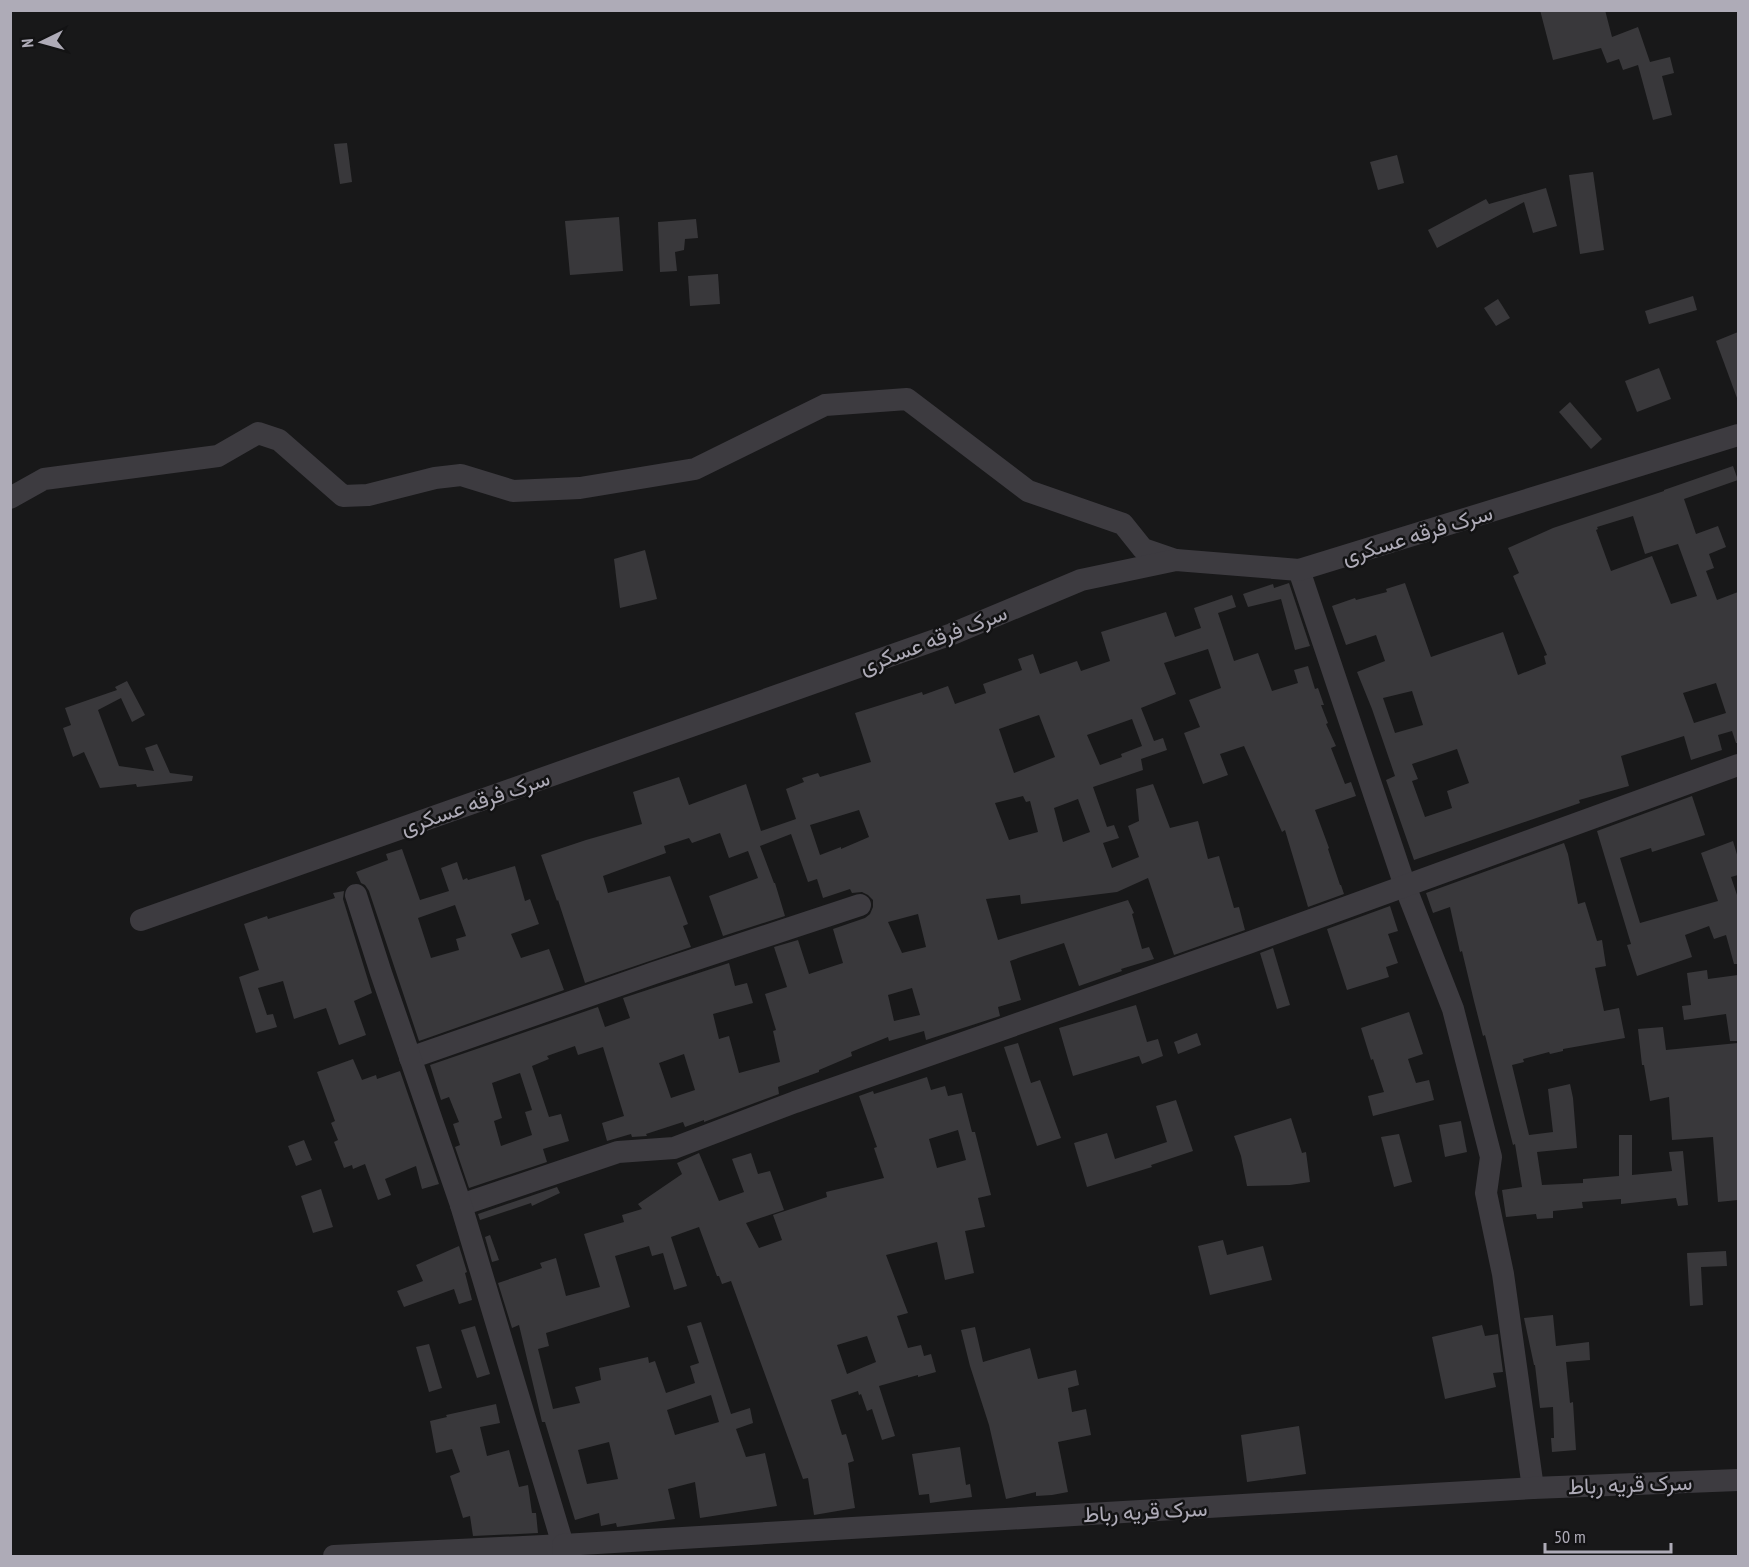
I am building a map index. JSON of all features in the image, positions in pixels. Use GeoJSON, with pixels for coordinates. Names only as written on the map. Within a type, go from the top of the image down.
{"type":"FeatureCollection","features":[{"type":"Feature","properties":{"kind":"street"},"geometry":{"type":"LineString","coordinates":[[10,498],[44,479],[218,456],[258,433],[279,440],[343,496],[368,495],[435,478],[461,475],[513,491],[580,488],[695,468],[825,405],[907,399],[1029,491],[1123,524],[1143,549],[1176,560]]}},
{"type":"Feature","properties":{"kind":"street","name":"سرک فرقه عسکری"},"geometry":{"type":"LineString","coordinates":[[141,920],[952,634],[1081,580],[1176,560],[1299,570],[1738,435]]}},
{"type":"Feature","properties":{"kind":"street"},"geometry":{"type":"LineString","coordinates":[[1299,570],[1404,886],[1453,1009],[1491,1157],[1485,1193],[1503,1274],[1533,1488]]}},
{"type":"Feature","properties":{"kind":"street"},"geometry":{"type":"LineString","coordinates":[[461,1205],[618,1152],[674,1148],[795,1102],[1237,947],[1738,765]]}},
{"type":"Feature","properties":{"kind":"street"},"geometry":{"type":"LineString","coordinates":[[356,895],[461,1205],[563,1551]]}},
{"type":"Feature","properties":{"kind":"street"},"geometry":{"type":"LineString","coordinates":[[410,1058],[654,973],[860,905]]}},
{"type":"Feature","properties":{"kind":"street","name":"سرک قریه رباط"},"geometry":{"type":"LineString","coordinates":[[334,1557],[563,1551],[1533,1488],[1738,1480]]}},
{"type":"Feature","properties":{"kind":"building"},"geometry":{"type":"Polygon","coordinates":[[[1540,10],[1605,10],[1612,37],[1638,27],[1650,62],[1670,57],[1674,73],[1662,76],[1672,115],[1653,120],[1638,65],[1623,70],[1619,59],[1607,63],[1601,48],[1553,60],[1540,10]]]}},
{"type":"Feature","properties":{"kind":"building"},"geometry":{"type":"Polygon","coordinates":[[[347,143],[352,182],[340,184],[334,144],[347,143]]]}},
{"type":"Feature","properties":{"kind":"building"},"geometry":{"type":"Polygon","coordinates":[[[1397,155],[1404,183],[1378,190],[1370,162],[1397,155]]]}},
{"type":"Feature","properties":{"kind":"building"},"geometry":{"type":"Polygon","coordinates":[[[1593,172],[1604,250],[1580,254],[1569,175],[1593,172]]]}},
{"type":"Feature","properties":{"kind":"building"},"geometry":{"type":"Polygon","coordinates":[[[1546,188],[1557,226],[1533,233],[1524,202],[1437,248],[1428,230],[1486,199],[1489,204],[1546,188]]]}},
{"type":"Feature","properties":{"kind":"building"},"geometry":{"type":"Polygon","coordinates":[[[619,217],[623,271],[570,275],[565,221],[619,217]]]}},
{"type":"Feature","properties":{"kind":"building"},"geometry":{"type":"Polygon","coordinates":[[[696,219],[698,238],[685,239],[684,250],[675,252],[677,271],[660,272],[658,222],[696,219]]]}},
{"type":"Feature","properties":{"kind":"building"},"geometry":{"type":"Polygon","coordinates":[[[718,274],[720,304],[690,306],[688,276],[718,274]]]}},
{"type":"Feature","properties":{"kind":"building"},"geometry":{"type":"Polygon","coordinates":[[[1693,296],[1697,310],[1649,324],[1645,311],[1693,296]]]}},
{"type":"Feature","properties":{"kind":"building"},"geometry":{"type":"Polygon","coordinates":[[[1498,299],[1510,318],[1496,326],[1484,308],[1498,299]]]}},
{"type":"Feature","properties":{"kind":"building"},"geometry":{"type":"Polygon","coordinates":[[[1738,332],[1738,398],[1737,398],[1716,341],[1738,332]]]}},
{"type":"Feature","properties":{"kind":"building"},"geometry":{"type":"Polygon","coordinates":[[[1659,368],[1671,399],[1637,412],[1625,381],[1659,368]]]}},
{"type":"Feature","properties":{"kind":"building"},"geometry":{"type":"Polygon","coordinates":[[[1570,402],[1602,439],[1591,449],[1559,412],[1570,402]]]}},
{"type":"Feature","properties":{"kind":"building"},"geometry":{"type":"Polygon","coordinates":[[[1733,466],[1738,480],[1684,499],[1696,534],[1718,526],[1726,547],[1709,554],[1714,568],[1706,571],[1717,600],[1738,592],[1738,743],[1732,731],[1718,735],[1722,750],[1691,760],[1684,736],[1621,756],[1629,786],[1579,800],[1580,803],[1414,860],[1386,780],[1395,776],[1357,672],[1385,661],[1376,635],[1346,645],[1332,606],[1355,598],[1356,600],[1387,592],[1386,589],[1405,583],[1431,657],[1503,632],[1518,675],[1546,664],[1544,656],[1547,655],[1513,576],[1519,573],[1508,548],[1553,528],[1733,466]],[[1633,516],[1597,527],[1596,530],[1611,571],[1652,556],[1671,604],[1697,596],[1678,544],[1645,554],[1633,516]],[[1716,683],[1683,693],[1694,723],[1726,713],[1716,683]],[[1412,691],[1383,698],[1395,733],[1423,725],[1412,691]],[[1457,749],[1412,764],[1418,779],[1412,781],[1425,817],[1452,808],[1447,791],[1469,783],[1457,749]]]}},
{"type":"Feature","properties":{"kind":"building"},"geometry":{"type":"Polygon","coordinates":[[[645,550],[657,599],[620,608],[614,559],[645,550]]]}},
{"type":"Feature","properties":{"kind":"building"},"geometry":{"type":"Polygon","coordinates":[[[1289,583],[1310,646],[1295,650],[1281,599],[1248,607],[1243,594],[1273,584],[1274,588],[1289,583]]]}},
{"type":"Feature","properties":{"kind":"building"},"geometry":{"type":"Polygon","coordinates":[[[1232,595],[1236,607],[1218,613],[1234,661],[1258,653],[1272,691],[1298,683],[1294,670],[1308,666],[1315,689],[1318,688],[1324,705],[1321,705],[1328,723],[1326,724],[1336,746],[1331,748],[1345,784],[1351,782],[1356,796],[1315,810],[1344,894],[1308,907],[1285,830],[1282,832],[1244,746],[1220,754],[1228,775],[1203,784],[1184,733],[1200,727],[1189,700],[1221,688],[1208,649],[1164,663],[1176,694],[1141,708],[1154,741],[1163,738],[1167,750],[1141,759],[1143,770],[1093,787],[1107,827],[1114,825],[1119,838],[1103,843],[1112,868],[1139,857],[1128,826],[1139,821],[1136,789],[1153,784],[1170,828],[1198,821],[1208,859],[1219,856],[1234,908],[1239,907],[1245,930],[1174,955],[1148,878],[1117,892],[1021,904],[1020,895],[986,899],[998,940],[1128,900],[1134,913],[1132,914],[1142,949],[1149,947],[1154,959],[1079,986],[1064,943],[1024,956],[1010,961],[1021,1000],[998,1007],[1000,1016],[926,1040],[924,1031],[889,1041],[888,1037],[851,1052],[852,1056],[819,1072],[778,1087],[779,1094],[704,1122],[704,1120],[685,1127],[683,1122],[646,1134],[647,1136],[632,1137],[631,1134],[607,1141],[602,1123],[624,1116],[603,1047],[578,1055],[575,1046],[547,1056],[549,1059],[532,1066],[549,1117],[561,1114],[569,1141],[543,1149],[547,1162],[469,1188],[455,1147],[460,1145],[453,1124],[459,1122],[449,1097],[441,1100],[430,1065],[598,1007],[605,1027],[630,1018],[623,998],[729,963],[735,986],[747,983],[753,1003],[713,1014],[719,1039],[729,1036],[739,1073],[780,1062],[773,1031],[776,1030],[765,994],[787,987],[774,947],[798,940],[809,974],[843,963],[833,929],[865,918],[873,907],[873,900],[868,895],[862,892],[852,893],[850,889],[823,898],[817,879],[808,882],[791,834],[760,846],[785,916],[723,936],[709,896],[758,878],[748,851],[729,858],[720,833],[692,843],[689,838],[664,846],[666,853],[603,876],[608,893],[670,876],[688,924],[683,926],[691,947],[585,983],[541,855],[642,824],[633,792],[679,777],[689,805],[746,784],[761,831],[796,819],[786,789],[804,782],[802,778],[818,773],[820,777],[871,762],[855,713],[948,686],[955,704],[986,693],[983,684],[1022,670],[1018,659],[1033,654],[1040,674],[1077,661],[1081,671],[1110,661],[1101,632],[1166,612],[1175,637],[1201,628],[1194,608],[1232,595]],[[1039,715],[999,729],[1014,773],[1055,757],[1039,715]],[[1132,719],[1087,735],[1100,765],[1142,746],[1132,719]],[[1023,796],[995,803],[1009,840],[1038,832],[1030,801],[1026,802],[1023,796]],[[1078,799],[1054,808],[1063,842],[1090,832],[1078,799]],[[859,810],[810,825],[820,855],[869,837],[859,810]],[[918,914],[888,922],[902,953],[926,947],[918,914]],[[912,988],[888,995],[894,1021],[920,1015],[912,988]],[[684,1054],[659,1063],[671,1098],[695,1090],[684,1054]],[[520,1073],[492,1083],[502,1118],[494,1121],[501,1146],[532,1135],[525,1112],[532,1110],[520,1073]]]}},
{"type":"Feature","properties":{"kind":"building"},"geometry":{"type":"Polygon","coordinates":[[[127,681],[145,715],[132,722],[121,698],[98,710],[119,766],[154,771],[145,748],[157,744],[170,773],[193,776],[192,781],[137,787],[136,784],[100,788],[84,752],[73,757],[63,728],[71,725],[65,708],[117,690],[115,687],[127,681]]]}},
{"type":"Feature","properties":{"kind":"building"},"geometry":{"type":"Polygon","coordinates":[[[1692,796],[1705,835],[1652,852],[1651,848],[1620,858],[1640,923],[1718,901],[1701,853],[1733,841],[1738,858],[1738,875],[1731,877],[1738,898],[1738,964],[1734,964],[1726,935],[1714,939],[1709,926],[1685,935],[1692,957],[1637,976],[1627,945],[1631,944],[1597,831],[1692,796]]]}},
{"type":"Feature","properties":{"kind":"building"},"geometry":{"type":"Polygon","coordinates":[[[1564,843],[1578,904],[1585,902],[1597,941],[1602,940],[1606,966],[1595,968],[1604,1011],[1619,1008],[1625,1038],[1563,1049],[1563,1051],[1550,1054],[1549,1052],[1523,1059],[1524,1062],[1512,1065],[1529,1135],[1553,1132],[1548,1089],[1570,1084],[1577,1148],[1537,1152],[1542,1185],[1583,1183],[1583,1179],[1619,1176],[1619,1135],[1632,1135],[1632,1175],[1672,1171],[1669,1152],[1683,1151],[1688,1205],[1678,1206],[1676,1198],[1621,1204],[1621,1199],[1582,1202],[1583,1208],[1553,1211],[1553,1218],[1537,1219],[1536,1214],[1506,1217],[1502,1190],[1522,1187],[1515,1144],[1513,1145],[1485,1035],[1483,1036],[1450,907],[1433,913],[1426,893],[1564,843]]]}},
{"type":"Feature","properties":{"kind":"building"},"geometry":{"type":"Polygon","coordinates":[[[402,849],[420,900],[449,891],[441,868],[457,862],[463,880],[515,866],[525,901],[530,899],[539,924],[511,934],[521,958],[549,949],[564,990],[419,1041],[369,891],[361,883],[356,872],[388,860],[386,854],[402,849]],[[455,905],[418,918],[431,958],[459,950],[456,939],[466,936],[455,905]]]}},
{"type":"Feature","properties":{"kind":"building"},"geometry":{"type":"Polygon","coordinates":[[[344,891],[343,899],[372,993],[354,1001],[366,1035],[339,1045],[326,1008],[294,1019],[283,981],[258,988],[267,1015],[273,1014],[277,1027],[256,1033],[239,977],[259,970],[244,924],[335,898],[333,893],[344,891]]]}},
{"type":"Feature","properties":{"kind":"building"},"geometry":{"type":"Polygon","coordinates":[[[1390,906],[1398,931],[1388,934],[1398,963],[1386,967],[1389,977],[1347,990],[1327,929],[1390,906]]]}},
{"type":"Feature","properties":{"kind":"building"},"geometry":{"type":"Polygon","coordinates":[[[1273,948],[1290,1005],[1277,1009],[1260,953],[1273,948]]]}},
{"type":"Feature","properties":{"kind":"building"},"geometry":{"type":"Polygon","coordinates":[[[1707,970],[1708,979],[1738,975],[1738,1041],[1730,1041],[1726,1014],[1684,1020],[1682,1006],[1691,1005],[1687,973],[1707,970]]]}},
{"type":"Feature","properties":{"kind":"building"},"geometry":{"type":"Polygon","coordinates":[[[1136,1005],[1147,1042],[1158,1039],[1163,1056],[1142,1064],[1139,1056],[1073,1076],[1059,1028],[1136,1005]]]}},
{"type":"Feature","properties":{"kind":"building"},"geometry":{"type":"Polygon","coordinates":[[[1409,1012],[1423,1054],[1408,1059],[1416,1083],[1429,1080],[1434,1100],[1373,1116],[1368,1096],[1384,1092],[1361,1028],[1409,1012]]]}},
{"type":"Feature","properties":{"kind":"building"},"geometry":{"type":"Polygon","coordinates":[[[1663,1027],[1666,1050],[1738,1043],[1738,1200],[1718,1202],[1713,1137],[1672,1140],[1669,1097],[1650,1101],[1644,1065],[1642,1065],[1638,1029],[1663,1027]]]}},
{"type":"Feature","properties":{"kind":"building"},"geometry":{"type":"Polygon","coordinates":[[[1197,1033],[1201,1045],[1178,1054],[1174,1042],[1197,1033]]]}},
{"type":"Feature","properties":{"kind":"building"},"geometry":{"type":"Polygon","coordinates":[[[1018,1043],[1031,1083],[1040,1080],[1061,1138],[1037,1146],[1004,1047],[1018,1043]]]}},
{"type":"Feature","properties":{"kind":"building"},"geometry":{"type":"Polygon","coordinates":[[[353,1059],[362,1080],[376,1075],[377,1079],[400,1071],[439,1184],[422,1189],[416,1166],[385,1179],[391,1195],[378,1200],[365,1164],[353,1169],[352,1165],[344,1168],[334,1142],[338,1140],[331,1123],[335,1121],[317,1072],[353,1059]]]}},
{"type":"Feature","properties":{"kind":"building"},"geometry":{"type":"Polygon","coordinates":[[[927,1077],[931,1090],[945,1086],[948,1096],[962,1093],[972,1132],[975,1132],[991,1195],[978,1198],[985,1227],[965,1231],[974,1273],[945,1280],[937,1242],[886,1255],[908,1313],[897,1316],[908,1348],[921,1345],[924,1356],[931,1354],[936,1372],[879,1386],[895,1436],[882,1440],[872,1409],[867,1411],[858,1391],[831,1400],[842,1435],[846,1434],[854,1461],[848,1463],[855,1508],[814,1515],[808,1478],[803,1479],[731,1281],[722,1284],[717,1276],[699,1227],[671,1237],[687,1286],[674,1290],[663,1253],[652,1256],[649,1246],[615,1256],[630,1307],[546,1333],[549,1346],[538,1349],[553,1409],[580,1403],[575,1387],[601,1380],[599,1368],[648,1357],[649,1363],[655,1361],[666,1393],[695,1383],[690,1366],[699,1363],[687,1326],[701,1322],[731,1414],[750,1408],[753,1423],[736,1429],[746,1457],[765,1453],[777,1506],[700,1518],[695,1482],[668,1489],[675,1519],[617,1527],[616,1523],[601,1526],[599,1513],[575,1520],[545,1422],[542,1422],[519,1325],[512,1328],[498,1283],[542,1268],[540,1263],[556,1258],[566,1296],[600,1287],[584,1234],[624,1222],[622,1215],[642,1209],[638,1204],[682,1174],[677,1163],[699,1153],[719,1201],[744,1192],[732,1159],[751,1153],[758,1174],[770,1171],[784,1210],[746,1223],[759,1248],[782,1240],[773,1215],[827,1197],[826,1192],[884,1178],[874,1148],[877,1147],[859,1096],[873,1091],[874,1094],[927,1077]],[[958,1130],[929,1139],[937,1168],[966,1160],[958,1130]],[[867,1336],[837,1345],[847,1374],[876,1362],[867,1336]],[[711,1395],[667,1410],[675,1435],[719,1422],[711,1395]],[[609,1442],[578,1450],[587,1484],[618,1479],[609,1442]]]}},
{"type":"Feature","properties":{"kind":"building"},"geometry":{"type":"Polygon","coordinates":[[[1176,1100],[1193,1151],[1151,1165],[1152,1167],[1087,1187],[1074,1143],[1107,1133],[1115,1159],[1167,1142],[1156,1106],[1176,1100]]]}},
{"type":"Feature","properties":{"kind":"building"},"geometry":{"type":"Polygon","coordinates":[[[1291,1118],[1302,1153],[1306,1152],[1310,1182],[1247,1186],[1234,1136],[1291,1118]]]}},
{"type":"Feature","properties":{"kind":"building"},"geometry":{"type":"Polygon","coordinates":[[[1461,1121],[1467,1152],[1445,1157],[1439,1125],[1461,1121]]]}},
{"type":"Feature","properties":{"kind":"building"},"geometry":{"type":"Polygon","coordinates":[[[1399,1134],[1412,1182],[1394,1187],[1381,1137],[1399,1134]]]}},
{"type":"Feature","properties":{"kind":"building"},"geometry":{"type":"Polygon","coordinates":[[[304,1140],[312,1160],[296,1166],[288,1146],[304,1140]]]}},
{"type":"Feature","properties":{"kind":"building"},"geometry":{"type":"Polygon","coordinates":[[[557,1187],[560,1193],[532,1206],[531,1203],[480,1220],[478,1214],[557,1187]]]}},
{"type":"Feature","properties":{"kind":"building"},"geometry":{"type":"Polygon","coordinates":[[[321,1189],[333,1227],[313,1233],[301,1196],[321,1189]]]}},
{"type":"Feature","properties":{"kind":"building"},"geometry":{"type":"Polygon","coordinates":[[[490,1235],[499,1260],[492,1262],[485,1237],[490,1235]]]}},
{"type":"Feature","properties":{"kind":"building"},"geometry":{"type":"Polygon","coordinates":[[[1223,1240],[1227,1255],[1263,1246],[1272,1280],[1210,1295],[1198,1246],[1223,1240]]]}},
{"type":"Feature","properties":{"kind":"building"},"geometry":{"type":"Polygon","coordinates":[[[459,1246],[472,1300],[459,1304],[454,1289],[404,1307],[397,1291],[423,1281],[416,1265],[459,1246]]]}},
{"type":"Feature","properties":{"kind":"building"},"geometry":{"type":"Polygon","coordinates":[[[1726,1251],[1727,1266],[1701,1267],[1703,1305],[1690,1306],[1687,1253],[1726,1251]]]}},
{"type":"Feature","properties":{"kind":"building"},"geometry":{"type":"Polygon","coordinates":[[[1553,1315],[1556,1346],[1589,1342],[1590,1360],[1566,1362],[1570,1403],[1573,1402],[1576,1450],[1552,1452],[1553,1407],[1540,1408],[1535,1365],[1524,1318],[1553,1315]]]}},
{"type":"Feature","properties":{"kind":"building"},"geometry":{"type":"Polygon","coordinates":[[[1482,1325],[1485,1336],[1498,1334],[1503,1372],[1493,1373],[1496,1387],[1445,1399],[1432,1337],[1482,1325]]]}},
{"type":"Feature","properties":{"kind":"building"},"geometry":{"type":"Polygon","coordinates":[[[475,1326],[490,1374],[477,1378],[461,1330],[475,1326]]]}},
{"type":"Feature","properties":{"kind":"building"},"geometry":{"type":"Polygon","coordinates":[[[975,1327],[983,1362],[1030,1348],[1038,1379],[1076,1370],[1079,1385],[1068,1388],[1072,1412],[1086,1409],[1091,1435],[1058,1442],[1068,1492],[1036,1496],[1036,1492],[1006,1499],[989,1425],[961,1330],[975,1327]]]}},
{"type":"Feature","properties":{"kind":"building"},"geometry":{"type":"Polygon","coordinates":[[[429,1344],[442,1388],[429,1392],[416,1347],[429,1344]]]}},
{"type":"Feature","properties":{"kind":"building"},"geometry":{"type":"Polygon","coordinates":[[[496,1404],[500,1423],[480,1427],[487,1456],[509,1450],[519,1487],[528,1485],[532,1513],[536,1513],[538,1533],[473,1536],[470,1516],[463,1518],[450,1476],[460,1472],[452,1449],[436,1453],[430,1421],[447,1417],[446,1415],[496,1404]]]}},
{"type":"Feature","properties":{"kind":"building"},"geometry":{"type":"Polygon","coordinates":[[[1299,1426],[1306,1474],[1247,1482],[1241,1435],[1299,1426]]]}},
{"type":"Feature","properties":{"kind":"building"},"geometry":{"type":"Polygon","coordinates":[[[960,1447],[966,1485],[970,1484],[972,1497],[930,1503],[929,1494],[919,1495],[912,1454],[960,1447]]]}}]}
